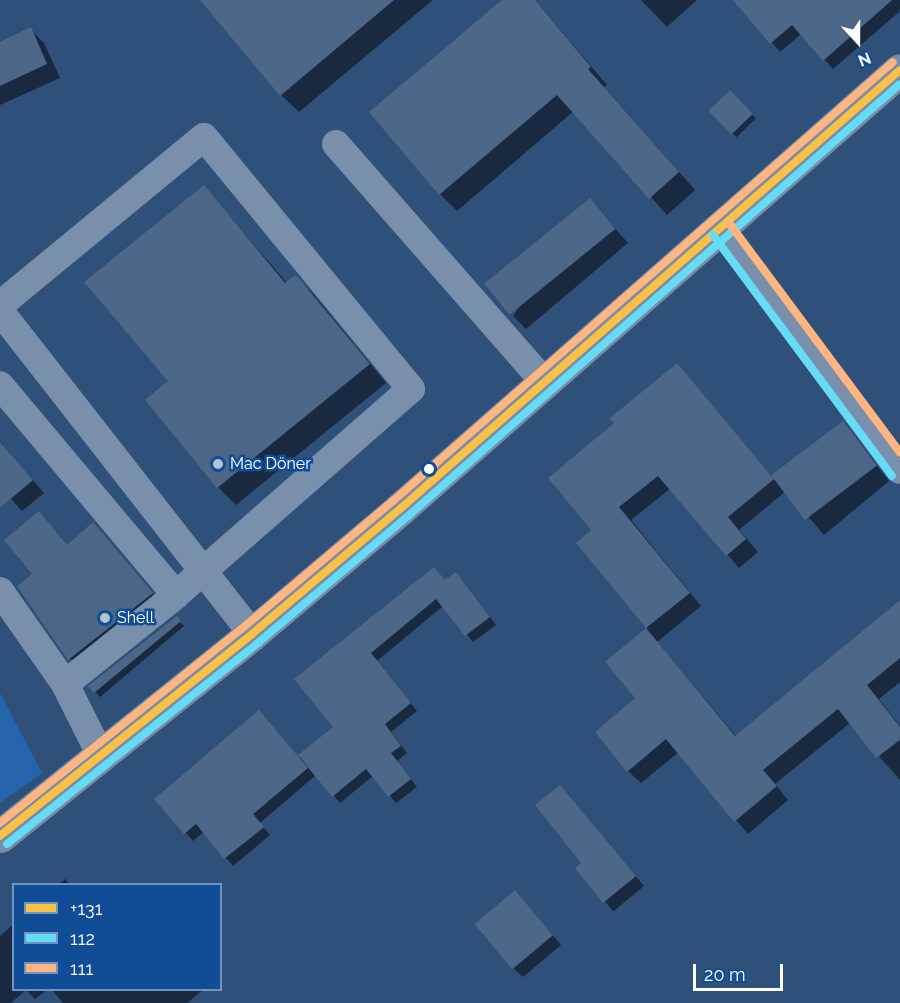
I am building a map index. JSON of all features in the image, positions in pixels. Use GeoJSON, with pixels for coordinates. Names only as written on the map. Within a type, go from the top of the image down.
{"type":"FeatureCollection","features":[{"type":"Feature","properties":{"kind":"main road"},"geometry":{"type":"LineString","coordinates":[[0,836],[252,634],[721,229],[900,70]]}},
{"type":"Feature","properties":{"kind":"street"},"geometry":{"type":"LineString","coordinates":[[0,305],[204,138],[411,389],[202,573],[65,684]]}},
{"type":"Feature","properties":{"kind":"street"},"geometry":{"type":"LineString","coordinates":[[336,144],[545,382]]}},
{"type":"Feature","properties":{"kind":"street"},"geometry":{"type":"LineString","coordinates":[[721,229],[900,470]]}},
{"type":"Feature","properties":{"kind":"street"},"geometry":{"type":"LineString","coordinates":[[0,311],[184,543],[202,573],[252,634]]}},
{"type":"Feature","properties":{"kind":"street"},"geometry":{"type":"LineString","coordinates":[[0,385],[176,595]]}},
{"type":"Feature","properties":{"kind":"street"},"geometry":{"type":"LineString","coordinates":[[0,591],[65,684],[100,754]]}},
{"type":"Feature","properties":{"kind":"shaded area"},"geometry":{"type":"Polygon","coordinates":[[[0,693],[42,773],[0,803],[0,693]]]}},
{"type":"Feature","properties":{"kind":"building"},"geometry":{"type":"Polygon","coordinates":[[[200,0],[394,0],[280,96],[200,0]]]}},
{"type":"Feature","properties":{"kind":"building"},"geometry":{"type":"Polygon","coordinates":[[[502,0],[535,0],[591,67],[588,69],[679,172],[649,199],[557,95],[439,195],[369,112],[502,0]]]}},
{"type":"Feature","properties":{"kind":"building"},"geometry":{"type":"Polygon","coordinates":[[[733,0],[892,0],[823,61],[792,25],[770,44],[733,0]]]}},
{"type":"Feature","properties":{"kind":"building"},"geometry":{"type":"Polygon","coordinates":[[[31,27],[47,64],[0,86],[0,42],[31,27]]]}},
{"type":"Feature","properties":{"kind":"building"},"geometry":{"type":"Polygon","coordinates":[[[730,90],[753,114],[731,135],[708,111],[730,90]]]}},
{"type":"Feature","properties":{"kind":"building"},"geometry":{"type":"Polygon","coordinates":[[[204,185],[285,283],[296,275],[370,364],[217,488],[145,400],[168,381],[84,282],[204,185]]]}},
{"type":"Feature","properties":{"kind":"building"},"geometry":{"type":"Polygon","coordinates":[[[590,198],[615,229],[509,315],[484,284],[590,198]]]}},
{"type":"Feature","properties":{"kind":"building"},"geometry":{"type":"Polygon","coordinates":[[[677,363],[774,479],[728,517],[746,539],[726,556],[658,476],[619,507],[690,593],[646,628],[576,543],[591,530],[548,478],[614,423],[610,418],[677,363]]]}},
{"type":"Feature","properties":{"kind":"building"},"geometry":{"type":"Polygon","coordinates":[[[843,421],[877,466],[805,520],[771,475],[843,421]]]}},
{"type":"Feature","properties":{"kind":"building"},"geometry":{"type":"Polygon","coordinates":[[[0,442],[33,480],[0,508],[0,442]]]}},
{"type":"Feature","properties":{"kind":"building"},"geometry":{"type":"Polygon","coordinates":[[[39,511],[67,545],[93,522],[153,593],[68,660],[17,586],[32,574],[4,540],[39,511]]]}},
{"type":"Feature","properties":{"kind":"building"},"geometry":{"type":"Polygon","coordinates":[[[434,567],[445,580],[456,572],[490,617],[465,636],[436,599],[371,653],[411,703],[385,724],[401,746],[391,753],[411,779],[388,797],[366,769],[332,797],[298,755],[333,727],[294,679],[434,567]]]}},
{"type":"Feature","properties":{"kind":"building"},"geometry":{"type":"Polygon","coordinates":[[[900,600],[900,658],[867,685],[900,727],[900,740],[876,758],[838,709],[763,770],[777,786],[734,822],[666,739],[627,772],[595,732],[635,698],[605,662],[646,628],[735,736],[900,600]]]}},
{"type":"Feature","properties":{"kind":"building"},"geometry":{"type":"Polygon","coordinates":[[[177,616],[181,621],[94,693],[88,686],[177,616]]]}},
{"type":"Feature","properties":{"kind":"building"},"geometry":{"type":"Polygon","coordinates":[[[259,710],[308,768],[253,814],[264,827],[224,859],[196,824],[184,834],[154,799],[259,710]]]}},
{"type":"Feature","properties":{"kind":"building"},"geometry":{"type":"Polygon","coordinates":[[[560,785],[636,876],[603,903],[575,868],[581,863],[535,805],[560,785]]]}},
{"type":"Feature","properties":{"kind":"building"},"geometry":{"type":"Polygon","coordinates":[[[515,890],[553,935],[512,969],[474,924],[515,890]]]}},
{"type":"Feature","properties":{"kind":"transit line","name":"111"},"geometry":{"type":"LineString","coordinates":[[0,823],[245,626],[393,501],[893,62]]}},
{"type":"Feature","properties":{"kind":"transit line","name":"+131"},"geometry":{"type":"LineString","coordinates":[[0,836],[252,634],[400,509],[900,70]]}},
{"type":"Feature","properties":{"kind":"transit line","name":"112"},"geometry":{"type":"LineString","coordinates":[[7,844],[259,642],[407,517],[900,84]]}},
{"type":"Feature","properties":{"kind":"transit line","name":"111"},"geometry":{"type":"LineString","coordinates":[[729,223],[900,452]]}},
{"type":"Feature","properties":{"kind":"transit line","name":"112"},"geometry":{"type":"LineString","coordinates":[[713,235],[892,476]]}},
{"type":"Feature","properties":{"kind":"place","name":"Mac Döner"},"geometry":{"type":"Point","coordinates":[218,464]}},
{"type":"Feature","properties":{"kind":"place","name":"Shell"},"geometry":{"type":"Point","coordinates":[105,618]}}]}
